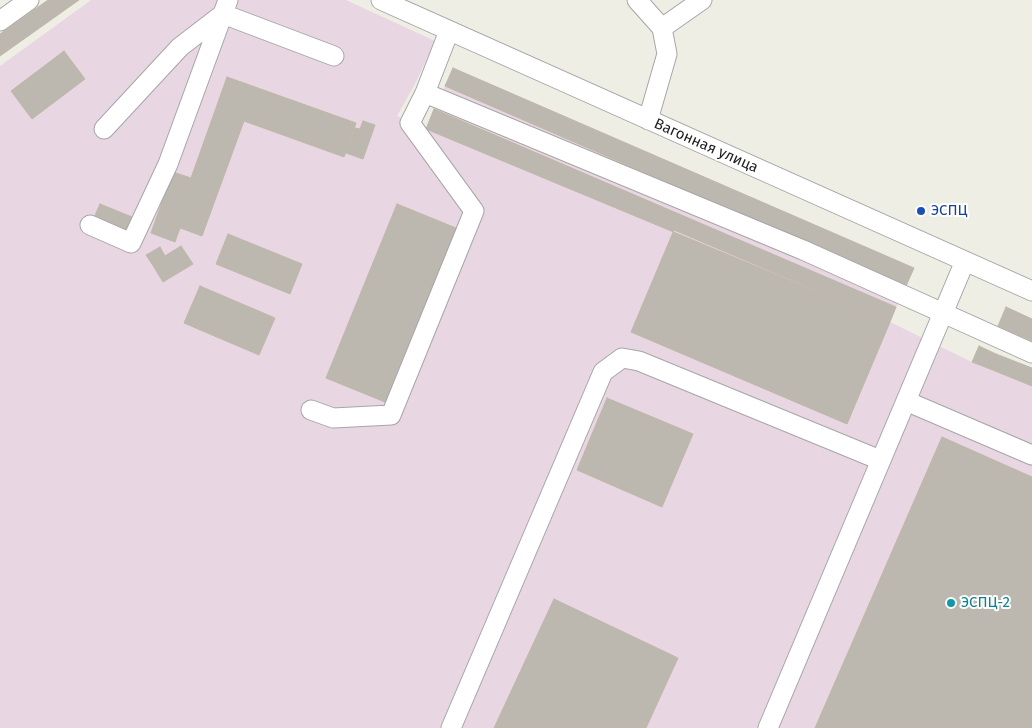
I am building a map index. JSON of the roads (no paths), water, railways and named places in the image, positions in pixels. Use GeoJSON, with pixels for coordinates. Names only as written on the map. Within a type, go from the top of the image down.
{"type":"FeatureCollection","features":[{"type":"Feature","properties":{"kind":"street"},"geometry":{"type":"LineString","coordinates":[[0,21],[29,0]]}},
{"type":"Feature","properties":{"kind":"street","name":"Вагонная улица"},"geometry":{"type":"LineString","coordinates":[[381,0],[1032,291]]}},
{"type":"Feature","properties":{"kind":"street"},"geometry":{"type":"LineString","coordinates":[[637,0],[662,28],[667,54],[648,120]]}},
{"type":"Feature","properties":{"kind":"street"},"geometry":{"type":"LineString","coordinates":[[662,28],[702,0]]}},
{"type":"Feature","properties":{"kind":"street"},"geometry":{"type":"LineString","coordinates":[[225,7],[334,56]]}},
{"type":"Feature","properties":{"kind":"street"},"geometry":{"type":"LineString","coordinates":[[104,129],[180,46],[225,7]]}},
{"type":"Feature","properties":{"kind":"street"},"geometry":{"type":"LineString","coordinates":[[90,225],[131,243],[168,164],[225,7]]}},
{"type":"Feature","properties":{"kind":"street"},"geometry":{"type":"LineString","coordinates":[[311,410],[333,418],[391,415],[474,211],[410,123],[425,93],[450,31]]}},
{"type":"Feature","properties":{"kind":"street"},"geometry":{"type":"LineString","coordinates":[[425,93],[802,250],[1032,353]]}},
{"type":"Feature","properties":{"kind":"street"},"geometry":{"type":"LineString","coordinates":[[768,728],[965,261]]}},
{"type":"Feature","properties":{"kind":"street"},"geometry":{"type":"LineString","coordinates":[[451,728],[603,372],[622,358],[639,361],[880,460]]}},
{"type":"Feature","properties":{"kind":"street"},"geometry":{"type":"LineString","coordinates":[[906,400],[1032,455]]}},
{"type":"Feature","properties":{"kind":"place","name":"ЭСПЦ"},"geometry":{"type":"Point","coordinates":[921,211]}},
{"type":"Feature","properties":{"kind":"place","name":"ЭСПЦ-2"},"geometry":{"type":"Point","coordinates":[951,603]}}]}
